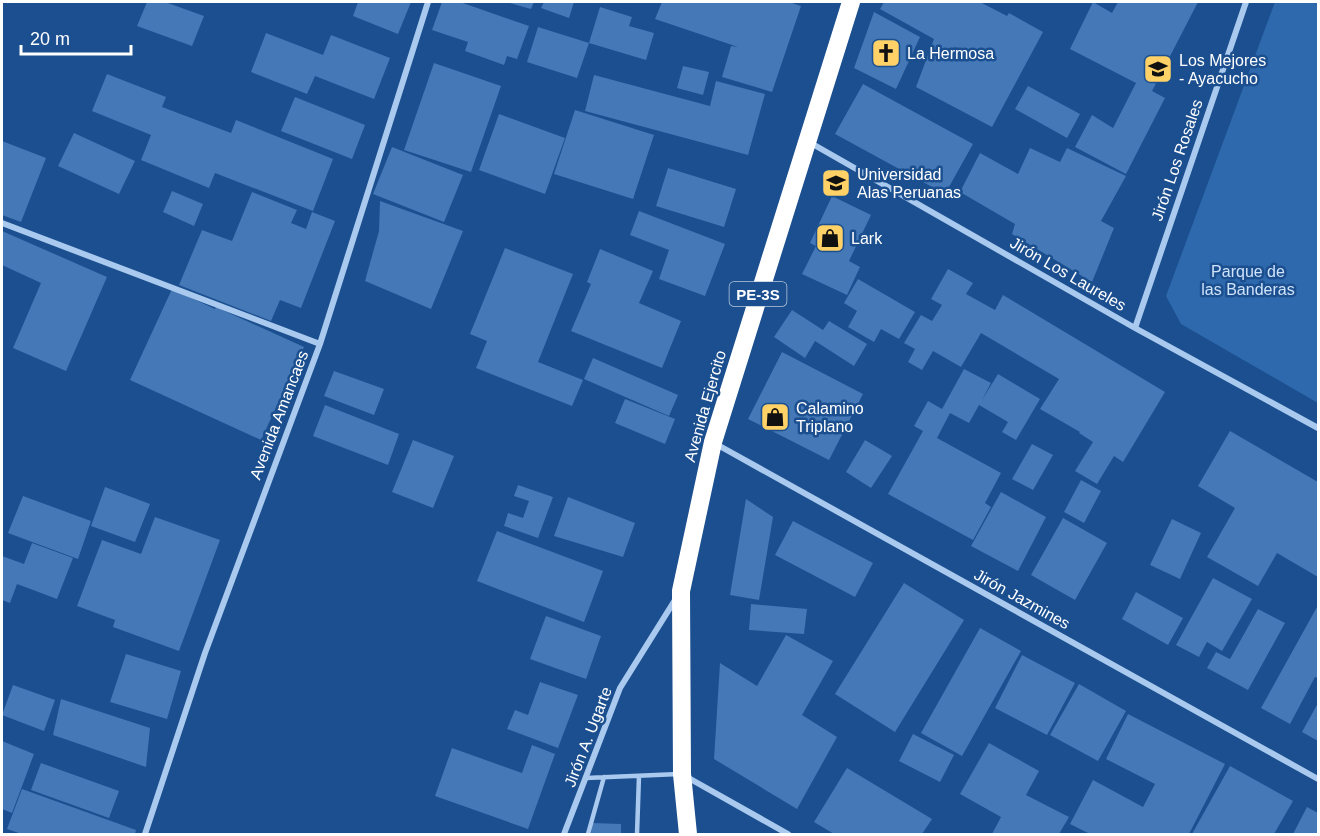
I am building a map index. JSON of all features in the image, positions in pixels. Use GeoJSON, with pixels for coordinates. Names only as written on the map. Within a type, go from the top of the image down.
{"type":"FeatureCollection","features":[{"type":"Feature","properties":{"kind":"highway","name":"Avenida Ejercito"},"geometry":{"type":"LineString","coordinates":[[688,834],[682,774],[681,591],[713,442],[851,2]]}},
{"type":"Feature","properties":{"kind":"street","name":"Avenida Amancaes"},"geometry":{"type":"LineString","coordinates":[[145,834],[205,653],[320,345],[428,2]]}},
{"type":"Feature","properties":{"kind":"street","name":"Jirón Los Rosales"},"geometry":{"type":"LineString","coordinates":[[1135,328],[1246,2]]}},
{"type":"Feature","properties":{"kind":"street","name":"Jirón Los Laureles"},"geometry":{"type":"LineString","coordinates":[[806,140],[1135,328],[1318,428]]}},
{"type":"Feature","properties":{"kind":"street"},"geometry":{"type":"LineString","coordinates":[[2,223],[320,345]]}},
{"type":"Feature","properties":{"kind":"street","name":"Jirón Jazmines"},"geometry":{"type":"LineString","coordinates":[[713,442],[1318,779]]}},
{"type":"Feature","properties":{"kind":"street","name":"Jirón A. Ugarte"},"geometry":{"type":"LineString","coordinates":[[564,834],[620,688],[681,591]]}},
{"type":"Feature","properties":{"kind":"street"},"geometry":{"type":"LineString","coordinates":[[682,774],[788,834]]}},
{"type":"Feature","properties":{"kind":"lane"},"geometry":{"type":"LineString","coordinates":[[586,778],[682,774]]}},
{"type":"Feature","properties":{"kind":"lane"},"geometry":{"type":"LineString","coordinates":[[638,834],[639,776]]}},
{"type":"Feature","properties":{"kind":"lane"},"geometry":{"type":"LineString","coordinates":[[588,834],[604,777]]}},
{"type":"Feature","properties":{"kind":"green space","name":"Parque de las Banderas"},"geometry":{"type":"Polygon","coordinates":[[[1275,2],[1318,2],[1318,403],[1181,324],[1166,296],[1275,2]]]}},
{"type":"Feature","properties":{"kind":"building"},"geometry":{"type":"Polygon","coordinates":[[[147,2],[165,2],[204,16],[192,46],[137,26],[147,2]]]}},
{"type":"Feature","properties":{"kind":"building"},"geometry":{"type":"Polygon","coordinates":[[[358,2],[411,2],[398,34],[353,16],[358,2]]]}},
{"type":"Feature","properties":{"kind":"building"},"geometry":{"type":"Polygon","coordinates":[[[442,2],[460,2],[529,26],[517,59],[507,56],[504,65],[465,51],[468,42],[432,30],[442,2]]]}},
{"type":"Feature","properties":{"kind":"building"},"geometry":{"type":"Polygon","coordinates":[[[506,2],[534,2],[531,9],[506,2]]]}},
{"type":"Feature","properties":{"kind":"building"},"geometry":{"type":"Polygon","coordinates":[[[544,2],[574,2],[569,18],[541,8],[544,2]]]}},
{"type":"Feature","properties":{"kind":"building"},"geometry":{"type":"Polygon","coordinates":[[[662,2],[789,2],[801,6],[772,92],[722,77],[731,46],[738,47],[655,19],[662,2]]]}},
{"type":"Feature","properties":{"kind":"building"},"geometry":{"type":"Polygon","coordinates":[[[884,2],[980,2],[1007,16],[1009,13],[1043,32],[992,127],[916,87],[934,39],[880,9],[884,2]]]}},
{"type":"Feature","properties":{"kind":"building"},"geometry":{"type":"Polygon","coordinates":[[[1093,2],[1112,13],[1118,2],[1198,2],[1152,91],[1165,98],[1126,174],[1075,147],[1092,115],[1113,128],[1136,83],[1070,49],[1093,2]]]}},
{"type":"Feature","properties":{"kind":"building"},"geometry":{"type":"Polygon","coordinates":[[[600,7],[632,17],[629,26],[654,33],[646,60],[589,43],[600,7]]]}},
{"type":"Feature","properties":{"kind":"building","name":"La Hermosa"},"geometry":{"type":"Polygon","coordinates":[[[874,12],[920,37],[896,89],[854,68],[874,12]]]}},
{"type":"Feature","properties":{"kind":"building"},"geometry":{"type":"Polygon","coordinates":[[[538,27],[589,43],[577,78],[527,62],[538,27]]]}},
{"type":"Feature","properties":{"kind":"building"},"geometry":{"type":"Polygon","coordinates":[[[266,33],[323,55],[331,35],[390,58],[374,99],[315,76],[307,94],[251,72],[266,33]]]}},
{"type":"Feature","properties":{"kind":"building"},"geometry":{"type":"Polygon","coordinates":[[[434,63],[501,86],[471,172],[404,150],[434,63]]]}},
{"type":"Feature","properties":{"kind":"building"},"geometry":{"type":"Polygon","coordinates":[[[683,66],[709,72],[703,95],[677,88],[683,66]]]}},
{"type":"Feature","properties":{"kind":"building"},"geometry":{"type":"Polygon","coordinates":[[[107,74],[166,97],[162,107],[231,133],[236,120],[333,159],[313,211],[215,173],[209,188],[141,160],[151,135],[92,111],[107,74]]]}},
{"type":"Feature","properties":{"kind":"building"},"geometry":{"type":"Polygon","coordinates":[[[594,75],[710,106],[716,81],[765,94],[748,155],[585,111],[594,75]]]}},
{"type":"Feature","properties":{"kind":"building"},"geometry":{"type":"Polygon","coordinates":[[[863,84],[973,144],[945,194],[835,134],[863,84]]]}},
{"type":"Feature","properties":{"kind":"building"},"geometry":{"type":"Polygon","coordinates":[[[1028,86],[1080,114],[1067,138],[1015,109],[1028,86]]]}},
{"type":"Feature","properties":{"kind":"building"},"geometry":{"type":"Polygon","coordinates":[[[295,97],[365,125],[352,159],[281,131],[295,97]]]}},
{"type":"Feature","properties":{"kind":"building"},"geometry":{"type":"Polygon","coordinates":[[[575,110],[654,135],[633,199],[554,174],[575,110]]]}},
{"type":"Feature","properties":{"kind":"building"},"geometry":{"type":"Polygon","coordinates":[[[499,114],[565,138],[545,194],[479,170],[499,114]]]}},
{"type":"Feature","properties":{"kind":"building"},"geometry":{"type":"Polygon","coordinates":[[[74,133],[135,161],[119,194],[58,166],[74,133]]]}},
{"type":"Feature","properties":{"kind":"building"},"geometry":{"type":"Polygon","coordinates":[[[2,141],[46,158],[21,222],[2,215],[2,141]]]}},
{"type":"Feature","properties":{"kind":"building"},"geometry":{"type":"Polygon","coordinates":[[[392,147],[463,175],[444,222],[373,194],[392,147]]]}},
{"type":"Feature","properties":{"kind":"building"},"geometry":{"type":"Polygon","coordinates":[[[1030,148],[1060,162],[1067,148],[1126,176],[1101,221],[1114,228],[1092,282],[1012,234],[1015,224],[960,192],[980,153],[1018,174],[1030,148]]]}},
{"type":"Feature","properties":{"kind":"building"},"geometry":{"type":"Polygon","coordinates":[[[668,168],[736,189],[724,227],[656,206],[668,168]]]}},
{"type":"Feature","properties":{"kind":"building"},"geometry":{"type":"Polygon","coordinates":[[[172,191],[203,204],[194,226],[163,212],[172,191]]]}},
{"type":"Feature","properties":{"kind":"building"},"geometry":{"type":"Polygon","coordinates":[[[252,192],[297,210],[291,223],[306,229],[312,212],[335,221],[301,308],[280,300],[271,321],[179,285],[202,230],[232,241],[252,192]]]}},
{"type":"Feature","properties":{"kind":"building"},"geometry":{"type":"Polygon","coordinates":[[[832,196],[871,215],[849,261],[860,267],[847,295],[802,274],[816,246],[810,243],[832,196]]]}},
{"type":"Feature","properties":{"kind":"building"},"geometry":{"type":"Polygon","coordinates":[[[380,201],[463,231],[431,309],[365,281],[379,231],[380,201]]]}},
{"type":"Feature","properties":{"kind":"building"},"geometry":{"type":"Polygon","coordinates":[[[639,211],[725,244],[705,296],[659,279],[669,250],[630,235],[639,211]]]}},
{"type":"Feature","properties":{"kind":"building"},"geometry":{"type":"Polygon","coordinates":[[[2,231],[107,277],[66,371],[13,348],[41,283],[2,265],[2,231]]]}},
{"type":"Feature","properties":{"kind":"building"},"geometry":{"type":"Polygon","coordinates":[[[505,248],[573,274],[538,362],[583,380],[572,406],[476,368],[487,341],[470,334],[505,248]]]}},
{"type":"Feature","properties":{"kind":"building"},"geometry":{"type":"Polygon","coordinates":[[[600,249],[653,271],[639,303],[681,321],[662,368],[571,331],[591,284],[587,282],[600,249]]]}},
{"type":"Feature","properties":{"kind":"building"},"geometry":{"type":"Polygon","coordinates":[[[948,269],[973,283],[966,294],[995,310],[1003,295],[1165,392],[1123,462],[1114,456],[1097,484],[1075,471],[1093,442],[1040,409],[1059,379],[981,333],[961,367],[933,351],[922,370],[908,362],[915,349],[904,343],[921,315],[932,321],[942,305],[931,299],[948,269]]]}},
{"type":"Feature","properties":{"kind":"building"},"geometry":{"type":"Polygon","coordinates":[[[858,279],[915,312],[899,339],[881,329],[874,342],[848,327],[857,311],[844,303],[858,279]]]}},
{"type":"Feature","properties":{"kind":"building"},"geometry":{"type":"Polygon","coordinates":[[[172,289],[304,347],[261,440],[130,380],[172,289]]]}},
{"type":"Feature","properties":{"kind":"building"},"geometry":{"type":"Polygon","coordinates":[[[792,310],[823,330],[829,321],[867,344],[854,366],[815,341],[805,358],[774,337],[792,310]]]}},
{"type":"Feature","properties":{"kind":"building"},"geometry":{"type":"Polygon","coordinates":[[[782,352],[863,394],[829,460],[748,419],[782,352]]]}},
{"type":"Feature","properties":{"kind":"building"},"geometry":{"type":"Polygon","coordinates":[[[593,358],[678,395],[669,416],[584,379],[593,358]]]}},
{"type":"Feature","properties":{"kind":"building"},"geometry":{"type":"Polygon","coordinates":[[[964,369],[991,383],[982,400],[998,374],[1040,399],[1016,440],[1002,432],[1008,422],[979,405],[969,423],[950,413],[937,438],[1001,473],[985,503],[991,507],[973,540],[888,494],[923,431],[914,426],[928,401],[942,409],[964,369]]]}},
{"type":"Feature","properties":{"kind":"building"},"geometry":{"type":"Polygon","coordinates":[[[334,371],[384,389],[374,415],[324,396],[334,371]]]}},
{"type":"Feature","properties":{"kind":"building"},"geometry":{"type":"Polygon","coordinates":[[[625,399],[675,419],[665,444],[615,423],[625,399]]]}},
{"type":"Feature","properties":{"kind":"building"},"geometry":{"type":"Polygon","coordinates":[[[325,405],[399,434],[388,465],[313,436],[325,405]]]}},
{"type":"Feature","properties":{"kind":"building"},"geometry":{"type":"Polygon","coordinates":[[[1230,431],[1318,482],[1318,577],[1277,553],[1258,586],[1207,557],[1235,508],[1198,486],[1230,431]]]}},
{"type":"Feature","properties":{"kind":"building"},"geometry":{"type":"Polygon","coordinates":[[[413,440],[454,456],[433,508],[392,492],[413,440]]]}},
{"type":"Feature","properties":{"kind":"building"},"geometry":{"type":"Polygon","coordinates":[[[865,440],[892,456],[871,488],[846,472],[865,440]]]}},
{"type":"Feature","properties":{"kind":"building"},"geometry":{"type":"Polygon","coordinates":[[[1032,444],[1053,455],[1033,490],[1012,479],[1032,444]]]}},
{"type":"Feature","properties":{"kind":"building"},"geometry":{"type":"Polygon","coordinates":[[[1081,480],[1101,491],[1084,523],[1064,512],[1081,480]]]}},
{"type":"Feature","properties":{"kind":"building"},"geometry":{"type":"Polygon","coordinates":[[[518,485],[553,497],[538,538],[504,526],[508,513],[523,518],[529,501],[514,496],[518,485]]]}},
{"type":"Feature","properties":{"kind":"building"},"geometry":{"type":"Polygon","coordinates":[[[105,487],[150,504],[135,542],[91,526],[105,487]]]}},
{"type":"Feature","properties":{"kind":"building"},"geometry":{"type":"Polygon","coordinates":[[[1001,492],[1046,517],[1018,571],[971,546],[1001,492]]]}},
{"type":"Feature","properties":{"kind":"building"},"geometry":{"type":"Polygon","coordinates":[[[23,496],[91,521],[78,559],[8,533],[23,496]]]}},
{"type":"Feature","properties":{"kind":"building"},"geometry":{"type":"Polygon","coordinates":[[[568,497],[635,523],[623,557],[554,536],[568,497]]]}},
{"type":"Feature","properties":{"kind":"building"},"geometry":{"type":"Polygon","coordinates":[[[746,499],[773,517],[759,600],[730,595],[746,499]]]}},
{"type":"Feature","properties":{"kind":"building"},"geometry":{"type":"Polygon","coordinates":[[[155,517],[220,540],[179,651],[113,627],[115,620],[77,606],[102,540],[141,554],[155,517]]]}},
{"type":"Feature","properties":{"kind":"building"},"geometry":{"type":"Polygon","coordinates":[[[1063,518],[1107,543],[1075,600],[1031,575],[1063,518]]]}},
{"type":"Feature","properties":{"kind":"building"},"geometry":{"type":"Polygon","coordinates":[[[1172,519],[1201,533],[1180,579],[1150,565],[1172,519]]]}},
{"type":"Feature","properties":{"kind":"building"},"geometry":{"type":"Polygon","coordinates":[[[793,521],[873,563],[855,597],[775,555],[793,521]]]}},
{"type":"Feature","properties":{"kind":"building"},"geometry":{"type":"Polygon","coordinates":[[[497,531],[603,571],[584,622],[477,581],[497,531]]]}},
{"type":"Feature","properties":{"kind":"building"},"geometry":{"type":"Polygon","coordinates":[[[32,543],[73,558],[57,599],[17,584],[10,603],[2,600],[2,556],[24,564],[32,543]]]}},
{"type":"Feature","properties":{"kind":"building"},"geometry":{"type":"Polygon","coordinates":[[[1213,578],[1252,599],[1222,651],[1207,642],[1199,657],[1176,645],[1213,578]]]}},
{"type":"Feature","properties":{"kind":"building"},"geometry":{"type":"Polygon","coordinates":[[[904,583],[964,620],[895,732],[835,694],[904,583]]]}},
{"type":"Feature","properties":{"kind":"building"},"geometry":{"type":"Polygon","coordinates":[[[1136,592],[1183,618],[1168,645],[1122,619],[1136,592]]]}},
{"type":"Feature","properties":{"kind":"building"},"geometry":{"type":"Polygon","coordinates":[[[751,604],[807,609],[804,634],[749,630],[751,604]]]}},
{"type":"Feature","properties":{"kind":"building"},"geometry":{"type":"Polygon","coordinates":[[[1317,607],[1318,678],[1315,677],[1290,724],[1261,708],[1317,607]]]}},
{"type":"Feature","properties":{"kind":"building"},"geometry":{"type":"Polygon","coordinates":[[[1258,609],[1285,623],[1248,690],[1207,668],[1216,652],[1230,659],[1258,609]]]}},
{"type":"Feature","properties":{"kind":"building"},"geometry":{"type":"Polygon","coordinates":[[[546,616],[601,636],[586,679],[530,659],[546,616]]]}},
{"type":"Feature","properties":{"kind":"building"},"geometry":{"type":"Polygon","coordinates":[[[980,628],[1021,651],[962,756],[921,733],[980,628]]]}},
{"type":"Feature","properties":{"kind":"building"},"geometry":{"type":"Polygon","coordinates":[[[786,635],[833,661],[802,715],[837,737],[797,809],[714,759],[720,663],[757,686],[786,635]]]}},
{"type":"Feature","properties":{"kind":"building"},"geometry":{"type":"Polygon","coordinates":[[[126,654],[181,671],[167,719],[110,702],[126,654]]]}},
{"type":"Feature","properties":{"kind":"building"},"geometry":{"type":"Polygon","coordinates":[[[1022,655],[1075,683],[1047,735],[995,708],[1022,655]]]}},
{"type":"Feature","properties":{"kind":"building"},"geometry":{"type":"Polygon","coordinates":[[[540,682],[578,695],[558,748],[507,729],[515,710],[528,715],[540,682]]]}},
{"type":"Feature","properties":{"kind":"building"},"geometry":{"type":"Polygon","coordinates":[[[1079,684],[1126,711],[1098,761],[1050,735],[1079,684]]]}},
{"type":"Feature","properties":{"kind":"building"},"geometry":{"type":"Polygon","coordinates":[[[13,685],[55,700],[44,731],[2,715],[13,685]]]}},
{"type":"Feature","properties":{"kind":"building"},"geometry":{"type":"Polygon","coordinates":[[[61,699],[150,728],[146,767],[53,735],[61,699]]]}},
{"type":"Feature","properties":{"kind":"building"},"geometry":{"type":"Polygon","coordinates":[[[1318,703],[1318,741],[1302,732],[1318,703]]]}},
{"type":"Feature","properties":{"kind":"building"},"geometry":{"type":"Polygon","coordinates":[[[1128,714],[1225,764],[1189,834],[1090,834],[1070,824],[1093,780],[1143,807],[1155,784],[1106,759],[1128,714]]]}},
{"type":"Feature","properties":{"kind":"building"},"geometry":{"type":"Polygon","coordinates":[[[913,734],[954,755],[940,782],[899,761],[913,734]]]}},
{"type":"Feature","properties":{"kind":"building"},"geometry":{"type":"Polygon","coordinates":[[[2,741],[34,754],[12,813],[2,809],[2,741]]]}},
{"type":"Feature","properties":{"kind":"building"},"geometry":{"type":"Polygon","coordinates":[[[989,743],[1039,771],[1026,795],[1069,817],[1059,834],[992,834],[1001,817],[960,794],[989,743]]]}},
{"type":"Feature","properties":{"kind":"building"},"geometry":{"type":"Polygon","coordinates":[[[532,745],[555,754],[528,829],[435,796],[452,748],[522,773],[532,745]]]}},
{"type":"Feature","properties":{"kind":"building"},"geometry":{"type":"Polygon","coordinates":[[[41,763],[119,791],[109,818],[31,790],[41,763]]]}},
{"type":"Feature","properties":{"kind":"building"},"geometry":{"type":"Polygon","coordinates":[[[1230,766],[1293,801],[1274,834],[1192,834],[1230,766]]]}},
{"type":"Feature","properties":{"kind":"building"},"geometry":{"type":"Polygon","coordinates":[[[847,768],[932,819],[922,834],[834,834],[814,822],[847,768]]]}},
{"type":"Feature","properties":{"kind":"building"},"geometry":{"type":"Polygon","coordinates":[[[22,789],[136,830],[135,834],[22,834],[7,829],[22,789]]]}},
{"type":"Feature","properties":{"kind":"building"},"geometry":{"type":"Polygon","coordinates":[[[1307,807],[1318,813],[1318,834],[1293,834],[1307,807]]]}},
{"type":"Feature","properties":{"kind":"building"},"geometry":{"type":"Polygon","coordinates":[[[592,823],[621,824],[621,834],[591,834],[592,823]]]}},
{"type":"Feature","properties":{"kind":"place","name":"La Hermosa"},"geometry":{"type":"Point","coordinates":[886,53]}},
{"type":"Feature","properties":{"kind":"place","name":"Los Mejores - Ayacucho"},"geometry":{"type":"Point","coordinates":[1158,69]}},
{"type":"Feature","properties":{"kind":"place","name":"Universidad Alas Peruanas"},"geometry":{"type":"Point","coordinates":[836,183]}},
{"type":"Feature","properties":{"kind":"place","name":"Lark"},"geometry":{"type":"Point","coordinates":[830,238]}},
{"type":"Feature","properties":{"kind":"place","name":"Calamino Triplano"},"geometry":{"type":"Point","coordinates":[775,417]}}]}
